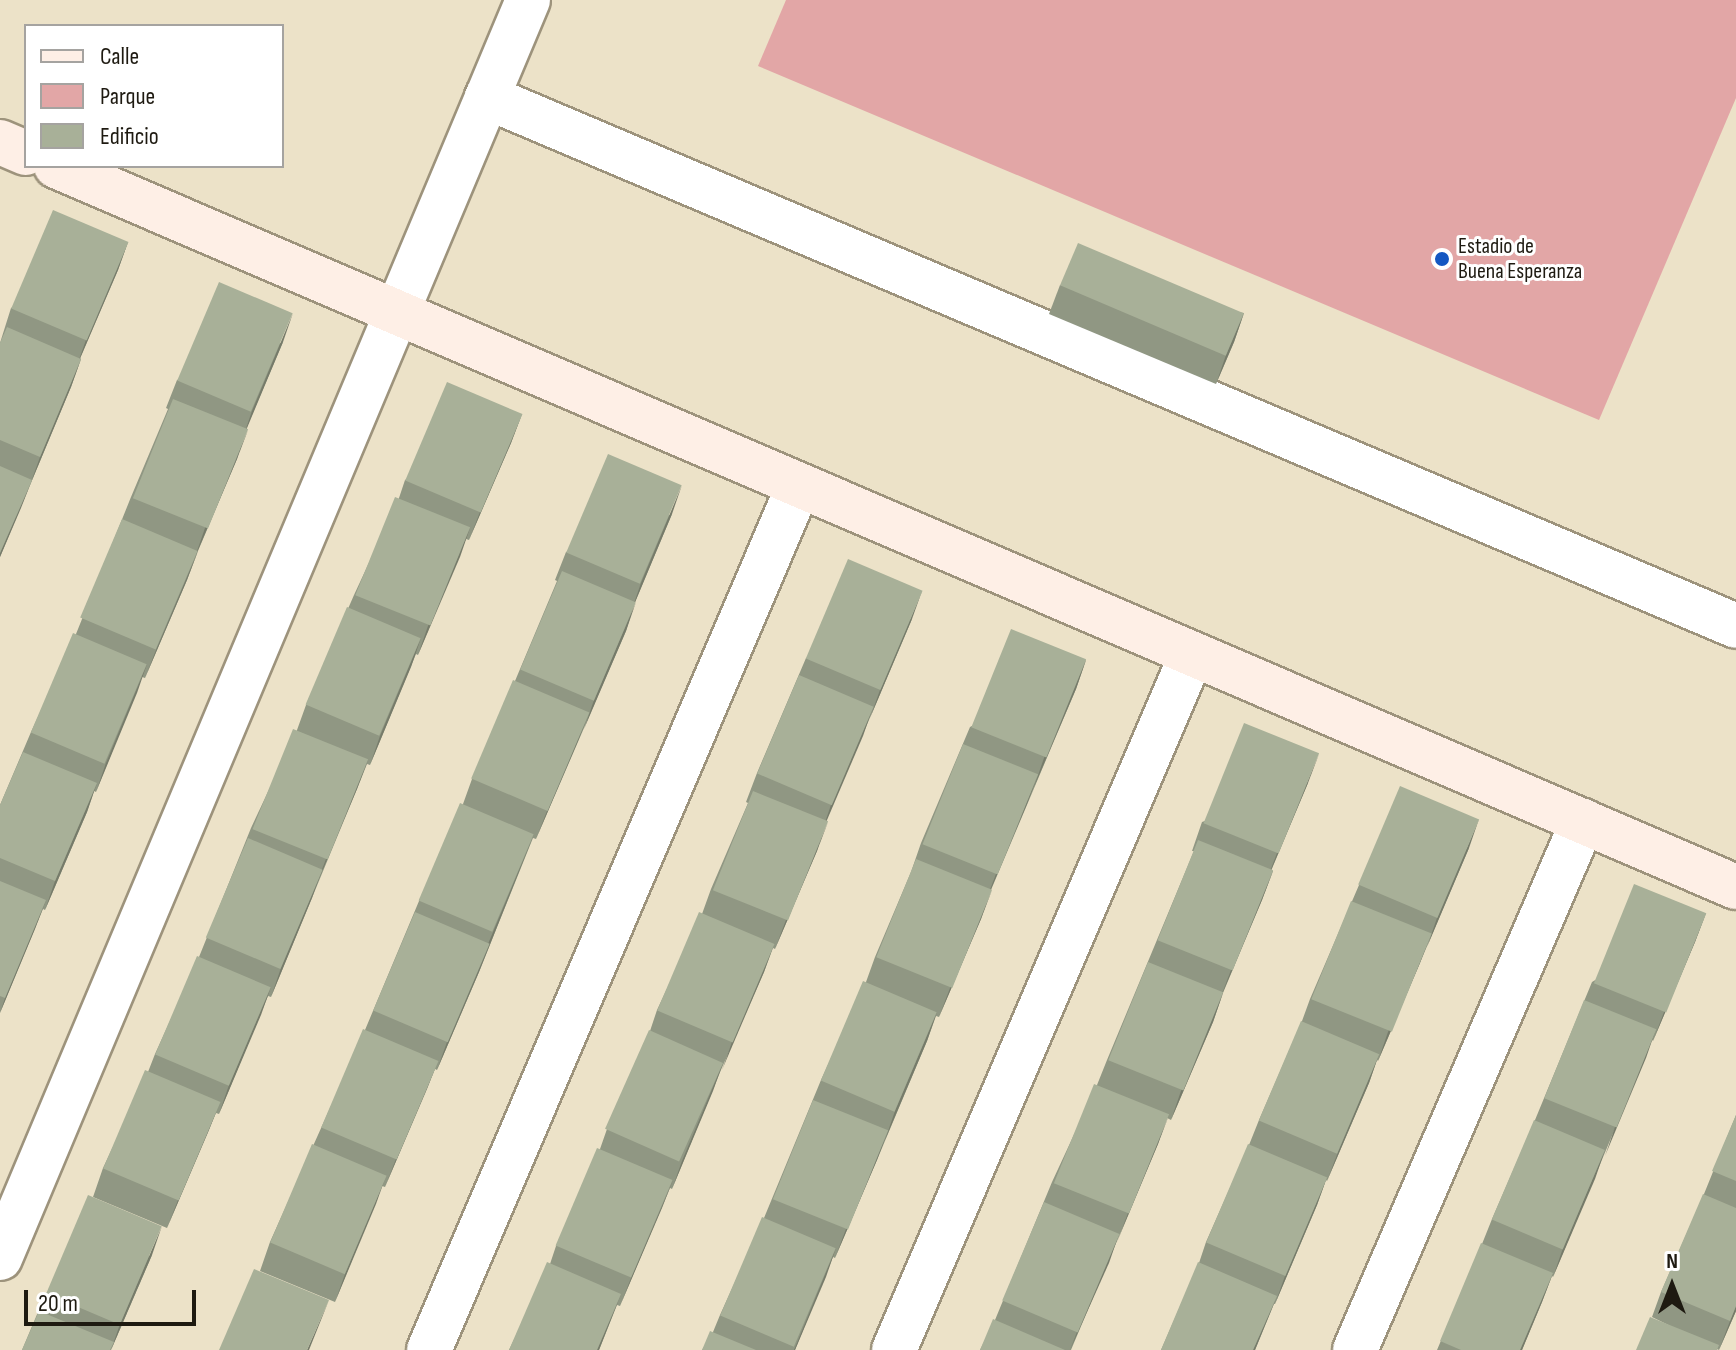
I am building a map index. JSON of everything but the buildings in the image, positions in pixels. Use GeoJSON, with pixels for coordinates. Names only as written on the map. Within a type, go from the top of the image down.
{"type":"FeatureCollection","features":[{"type":"Feature","properties":{"kind":"street"},"geometry":{"type":"LineString","coordinates":[[0,1258],[400,314],[528,0]]}},
{"type":"Feature","properties":{"kind":"street"},"geometry":{"type":"LineString","coordinates":[[487,97],[1736,626]]}},
{"type":"Feature","properties":{"kind":"street"},"geometry":{"type":"LineString","coordinates":[[61,168],[1736,887]]}},
{"type":"Feature","properties":{"kind":"street"},"geometry":{"type":"LineString","coordinates":[[429,1350],[799,485]]}},
{"type":"Feature","properties":{"kind":"street"},"geometry":{"type":"LineString","coordinates":[[894,1350],[1192,654]]}},
{"type":"Feature","properties":{"kind":"street"},"geometry":{"type":"LineString","coordinates":[[1355,1350],[1583,821]]}},
{"type":"Feature","properties":{"kind":"green space","name":"Estadio de Buena Esperanza"},"geometry":{"type":"Polygon","coordinates":[[[786,0],[1736,0],[1736,98],[1599,420],[758,66],[786,0]]]}},
{"type":"Feature","properties":{"kind":"place","name":"Estadio de Buena Esperanza"},"geometry":{"type":"Point","coordinates":[1442,259]}}]}
